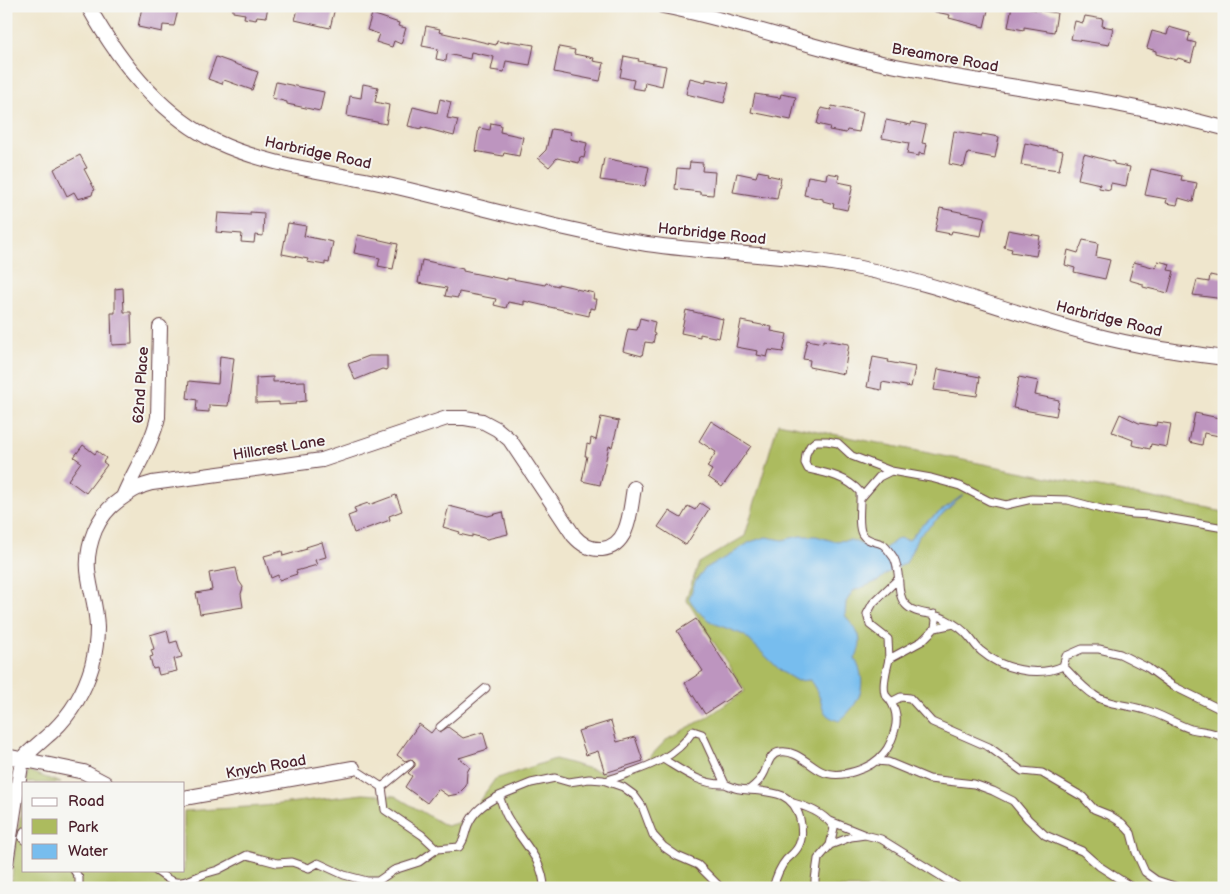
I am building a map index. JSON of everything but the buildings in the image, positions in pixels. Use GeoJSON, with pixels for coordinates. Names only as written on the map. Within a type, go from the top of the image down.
{"type":"FeatureCollection","features":[{"type":"Feature","properties":{"kind":"street","name":"Harbridge Road"},"geometry":{"type":"LineString","coordinates":[[88,6],[103,32],[133,72],[183,121],[229,147],[259,157],[579,231],[672,247],[810,260],[854,267],[908,280],[1116,340],[1159,349],[1224,358]]}},
{"type":"Feature","properties":{"kind":"street","name":"Breamore Road"},"geometry":{"type":"LineString","coordinates":[[663,6],[884,64],[1117,103],[1224,128]]}},
{"type":"Feature","properties":{"kind":"street","name":"62nd Place"},"geometry":{"type":"LineString","coordinates":[[123,497],[132,474],[155,429],[158,417],[160,327]]}},
{"type":"Feature","properties":{"kind":"street","name":"Hillcrest Lane"},"geometry":{"type":"LineString","coordinates":[[22,759],[61,722],[84,688],[92,667],[96,645],[96,619],[87,569],[90,542],[108,508],[132,490],[150,484],[322,460],[436,421],[458,417],[487,423],[510,440],[574,536],[588,547],[598,549],[610,547],[622,536],[627,526],[634,488]]}},
{"type":"Feature","properties":{"kind":"street"},"geometry":{"type":"LineString","coordinates":[[6,756],[84,772],[103,782]]}},
{"type":"Feature","properties":{"kind":"street"},"geometry":{"type":"LineString","coordinates":[[6,863],[22,759]]}},
{"type":"Feature","properties":{"kind":"street","name":"Knych Road"},"geometry":{"type":"LineString","coordinates":[[185,798],[353,768]]}},
{"type":"Feature","properties":{"kind":"lane"},"geometry":{"type":"LineString","coordinates":[[1063,666],[1046,672],[1009,667],[992,660],[979,649],[968,635],[954,624],[934,614],[915,611],[906,605],[901,597],[899,574],[893,557],[883,545],[869,540],[862,534],[860,524],[860,492],[855,486],[844,479],[808,468],[805,463],[806,454],[810,446],[816,441],[838,443],[852,456],[891,471],[931,478],[960,486],[989,501],[1006,505],[1032,499],[1068,500],[1105,510],[1150,515],[1224,528]]}},
{"type":"Feature","properties":{"kind":"lane"},"geometry":{"type":"LineString","coordinates":[[861,498],[879,477],[891,471]]}},
{"type":"Feature","properties":{"kind":"lane"},"geometry":{"type":"LineString","coordinates":[[750,789],[763,775],[770,757],[779,752],[789,752],[823,772],[834,775],[863,768],[876,761],[884,753],[892,739],[897,716],[886,694],[885,677],[890,659],[888,639],[870,625],[867,614],[873,603],[899,574]]}},
{"type":"Feature","properties":{"kind":"lane"},"geometry":{"type":"LineString","coordinates":[[934,614],[936,620],[935,628]]}},
{"type":"Feature","properties":{"kind":"lane"},"geometry":{"type":"LineString","coordinates":[[890,659],[922,641],[935,628],[954,624]]}},
{"type":"Feature","properties":{"kind":"lane"},"geometry":{"type":"LineString","coordinates":[[1063,666],[1066,656],[1082,649],[1099,649],[1120,654],[1148,668],[1173,686],[1224,711]]}},
{"type":"Feature","properties":{"kind":"lane"},"geometry":{"type":"LineString","coordinates":[[1063,666],[1094,696],[1103,700],[1144,709],[1174,723],[1193,729],[1215,732],[1224,738]]}},
{"type":"Feature","properties":{"kind":"lane"},"geometry":{"type":"LineString","coordinates":[[440,727],[486,688]]}},
{"type":"Feature","properties":{"kind":"lane"},"geometry":{"type":"LineString","coordinates":[[891,702],[901,697],[910,698],[932,722],[989,747],[1022,771],[1042,774],[1083,798],[1094,809],[1109,815],[1131,833],[1136,852],[1145,872],[1156,880],[1180,888]]}},
{"type":"Feature","properties":{"kind":"lane"},"geometry":{"type":"LineString","coordinates":[[606,781],[673,754],[685,743],[693,731],[702,734],[725,784]]}},
{"type":"Feature","properties":{"kind":"lane"},"geometry":{"type":"LineString","coordinates":[[663,759],[712,784],[725,784],[739,789],[767,791],[783,796],[830,821],[865,836],[881,839],[960,888]]}},
{"type":"Feature","properties":{"kind":"lane"},"geometry":{"type":"LineString","coordinates":[[876,761],[888,762],[929,779],[974,784],[993,791],[1013,801],[1045,836],[1082,851],[1099,866],[1133,888]]}},
{"type":"Feature","properties":{"kind":"lane"},"geometry":{"type":"LineString","coordinates":[[382,788],[410,764]]}},
{"type":"Feature","properties":{"kind":"lane"},"geometry":{"type":"LineString","coordinates":[[353,768],[382,788],[385,810],[422,835],[437,849]]}},
{"type":"Feature","properties":{"kind":"lane"},"geometry":{"type":"LineString","coordinates":[[158,872],[174,882],[181,883],[218,870],[247,855],[277,863],[292,862],[309,868],[318,863],[344,876],[367,881],[378,881],[394,870],[419,862],[437,849],[459,847],[465,839],[467,826],[474,813],[484,804],[531,784],[555,778],[569,782],[589,779],[606,781],[623,787],[634,795],[642,806],[653,835],[664,847],[677,856],[698,865],[721,888]]}},
{"type":"Feature","properties":{"kind":"lane"},"geometry":{"type":"LineString","coordinates":[[499,796],[507,817],[539,864],[544,876],[544,888]]}},
{"type":"Feature","properties":{"kind":"lane"},"geometry":{"type":"LineString","coordinates":[[773,888],[776,874],[796,851],[802,839],[798,813],[793,802]]}},
{"type":"Feature","properties":{"kind":"lane"},"geometry":{"type":"LineString","coordinates":[[815,888],[818,859],[830,845],[834,828],[830,821]]}},
{"type":"Feature","properties":{"kind":"lane"},"geometry":{"type":"LineString","coordinates":[[830,845],[851,838],[865,836]]}},
{"type":"Feature","properties":{"kind":"lane"},"geometry":{"type":"LineString","coordinates":[[75,872],[79,878],[79,888]]}},
{"type":"Feature","properties":{"kind":"lane"},"geometry":{"type":"LineString","coordinates":[[189,888],[192,879]]}},
{"type":"Feature","properties":{"kind":"green space"},"geometry":{"type":"Polygon","coordinates":[[[778,423],[1224,512],[1224,888],[11,888],[15,847],[22,808],[22,872],[185,872],[185,811],[263,806],[363,794],[395,796],[446,826],[465,821],[495,779],[555,759],[605,773],[646,761],[668,738],[706,718],[745,691],[686,599],[699,563],[745,536],[778,423]]]}},
{"type":"Feature","properties":{"kind":"green space"},"geometry":{"type":"Polygon","coordinates":[[[28,771],[58,782],[26,782],[28,771]]]}},
{"type":"Feature","properties":{"kind":"water"},"geometry":{"type":"Polygon","coordinates":[[[964,494],[918,537],[906,563],[886,574],[878,581],[853,591],[846,602],[845,615],[859,635],[860,640],[855,659],[859,668],[862,685],[857,701],[839,721],[826,714],[810,680],[797,681],[782,672],[744,635],[713,623],[698,611],[689,599],[695,582],[705,568],[750,542],[766,537],[783,540],[800,536],[816,536],[833,541],[851,540],[880,552],[899,538],[909,540],[922,525],[964,494]]]}}]}
